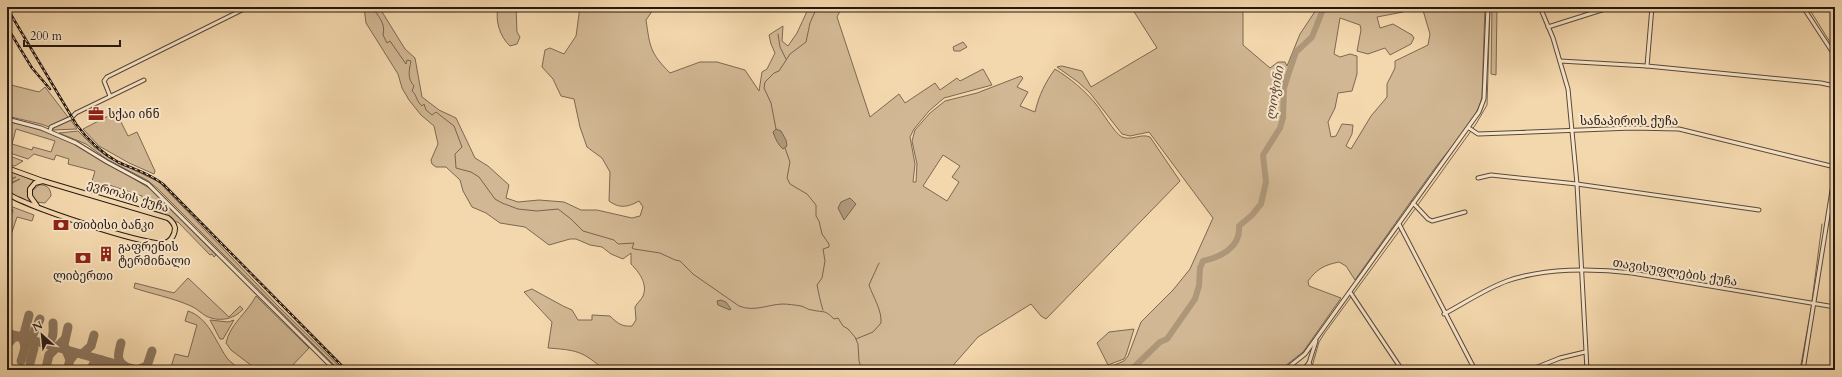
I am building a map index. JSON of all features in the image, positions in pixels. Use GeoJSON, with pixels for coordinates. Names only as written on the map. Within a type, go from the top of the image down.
{"type":"FeatureCollection","features":[{"type":"Feature","properties":{"kind":"main road","name":"ევროპის ქუჩა"},"geometry":{"type":"LineString","coordinates":[[7,168],[43,181],[168,218],[174,225],[174,232],[166,243],[156,243],[81,222],[22,202],[7,193]]}},
{"type":"Feature","properties":{"kind":"main road"},"geometry":{"type":"LineString","coordinates":[[39,207],[31,200],[29,193],[33,185],[43,181]]}},
{"type":"Feature","properties":{"kind":"street"},"geometry":{"type":"LineString","coordinates":[[110,96],[104,81],[107,77],[248,7]]}},
{"type":"Feature","properties":{"kind":"street"},"geometry":{"type":"LineString","coordinates":[[1284,370],[1305,354],[1318,338],[1479,112],[1484,100],[1488,7]]}},
{"type":"Feature","properties":{"kind":"street"},"geometry":{"type":"LineString","coordinates":[[1540,7],[1560,61],[1568,89],[1573,130],[1583,271],[1585,352],[1587,370]]}},
{"type":"Feature","properties":{"kind":"street"},"geometry":{"type":"LineString","coordinates":[[1647,66],[1652,7]]}},
{"type":"Feature","properties":{"kind":"street"},"geometry":{"type":"LineString","coordinates":[[1803,7],[1835,56]]}},
{"type":"Feature","properties":{"kind":"street"},"geometry":{"type":"LineString","coordinates":[[1548,27],[1608,8]]}},
{"type":"Feature","properties":{"kind":"street"},"geometry":{"type":"LineString","coordinates":[[1560,61],[1647,66],[1821,83],[1835,86]]}},
{"type":"Feature","properties":{"kind":"street"},"geometry":{"type":"LineString","coordinates":[[50,131],[53,126],[144,80]]}},
{"type":"Feature","properties":{"kind":"street"},"geometry":{"type":"LineString","coordinates":[[7,118],[50,131],[84,146],[107,162],[148,184],[156,190],[334,370]]}},
{"type":"Feature","properties":{"kind":"street","name":"სანაპიროს ქუჩა"},"geometry":{"type":"LineString","coordinates":[[1469,128],[1478,134],[1632,128],[1680,129],[1835,167]]}},
{"type":"Feature","properties":{"kind":"street"},"geometry":{"type":"LineString","coordinates":[[1803,370],[1835,172]]}},
{"type":"Feature","properties":{"kind":"street"},"geometry":{"type":"LineString","coordinates":[[1478,178],[1492,175],[1577,184],[1760,210]]}},
{"type":"Feature","properties":{"kind":"street"},"geometry":{"type":"LineString","coordinates":[[1413,203],[1428,219],[1432,221],[1465,212]]}},
{"type":"Feature","properties":{"kind":"street"},"geometry":{"type":"LineString","coordinates":[[1399,224],[1444,314],[1475,370]]}},
{"type":"Feature","properties":{"kind":"street","name":"თავისუფლების ქუჩა"},"geometry":{"type":"LineString","coordinates":[[1444,314],[1506,281],[1534,275],[1608,270],[1835,307]]}},
{"type":"Feature","properties":{"kind":"street"},"geometry":{"type":"LineString","coordinates":[[1350,292],[1402,370]]}},
{"type":"Feature","properties":{"kind":"street"},"geometry":{"type":"LineString","coordinates":[[1303,370],[1309,363],[1318,338]]}},
{"type":"Feature","properties":{"kind":"street"},"geometry":{"type":"LineString","coordinates":[[1530,370],[1560,358],[1585,352]]}},
{"type":"Feature","properties":{"kind":"street"},"geometry":{"type":"LineString","coordinates":[[1309,363],[1313,370]]}},
{"type":"Feature","properties":{"kind":"street"},"geometry":{"type":"LineString","coordinates":[[1722,369],[1727,370]]}},
{"type":"Feature","properties":{"kind":"shaded area"},"geometry":{"type":"Polygon","coordinates":[[[364,7],[379,7],[405,49],[415,58],[422,97],[439,110],[456,118],[475,158],[488,166],[509,185],[506,198],[518,202],[539,200],[564,202],[581,210],[597,210],[632,218],[640,216],[643,207],[639,201],[631,205],[620,206],[609,201],[610,172],[602,158],[587,147],[580,127],[574,99],[561,96],[553,79],[542,67],[545,50],[550,48],[564,54],[576,36],[580,7],[655,7],[646,20],[650,43],[658,60],[670,73],[700,62],[717,62],[745,70],[759,91],[762,72],[767,69],[775,53],[769,35],[783,26],[782,41],[788,46],[797,33],[809,7],[842,7],[837,17],[870,117],[899,94],[905,103],[935,83],[940,90],[957,78],[960,81],[983,69],[992,85],[944,98],[929,111],[914,129],[910,137],[915,164],[913,182],[916,182],[917,164],[912,141],[915,130],[930,113],[945,101],[977,93],[1021,76],[1023,78],[1017,87],[1028,92],[1020,106],[1035,112],[1043,89],[1055,69],[1072,80],[1086,93],[1119,135],[1126,138],[1143,136],[1150,137],[1180,181],[1046,319],[1041,316],[1031,304],[978,337],[949,370],[604,370],[590,359],[579,353],[548,348],[552,322],[524,292],[532,289],[572,310],[578,320],[592,320],[592,315],[610,316],[620,324],[632,326],[636,320],[635,307],[644,292],[644,283],[640,274],[631,264],[631,253],[623,259],[611,254],[602,247],[590,245],[576,239],[570,239],[549,245],[525,227],[500,223],[486,213],[472,207],[463,191],[460,180],[446,167],[436,167],[432,164],[431,160],[438,144],[434,126],[421,115],[409,100],[402,88],[398,74],[366,23],[364,7]],[[943,155],[923,186],[947,201],[959,182],[952,177],[960,166],[943,155]]]}},
{"type":"Feature","properties":{"kind":"shaded area"},"geometry":{"type":"Polygon","coordinates":[[[498,7],[516,7],[517,32],[520,37],[517,44],[510,46],[503,38],[497,18],[498,7]]]}},
{"type":"Feature","properties":{"kind":"shaded area"},"geometry":{"type":"Polygon","coordinates":[[[1131,7],[1243,7],[1243,45],[1270,68],[1278,62],[1285,62],[1287,66],[1300,34],[1318,7],[1403,7],[1403,12],[1377,17],[1380,28],[1393,24],[1412,35],[1414,38],[1411,44],[1390,55],[1385,48],[1368,54],[1357,51],[1361,30],[1360,25],[1340,18],[1334,54],[1340,57],[1350,54],[1357,56],[1357,74],[1352,91],[1338,93],[1335,108],[1328,122],[1331,137],[1336,136],[1342,124],[1353,125],[1352,134],[1346,146],[1351,149],[1371,116],[1387,97],[1387,84],[1395,68],[1395,61],[1428,45],[1430,34],[1422,7],[1485,7],[1482,97],[1479,107],[1469,125],[1435,168],[1355,280],[1346,266],[1339,262],[1321,268],[1308,281],[1309,286],[1341,298],[1303,352],[1280,370],[1103,370],[1124,361],[1128,356],[1141,322],[1173,290],[1190,269],[1213,218],[1149,132],[1130,136],[1122,134],[1090,93],[1078,82],[1057,67],[1062,66],[1082,71],[1091,87],[1157,48],[1131,7]]]}},
{"type":"Feature","properties":{"kind":"shaded area"},"geometry":{"type":"Polygon","coordinates":[[[1492,7],[1497,7],[1496,75],[1491,74],[1492,7]]]}},
{"type":"Feature","properties":{"kind":"shaded area"},"geometry":{"type":"Polygon","coordinates":[[[963,42],[967,47],[960,51],[954,51],[953,47],[963,42]]]}},
{"type":"Feature","properties":{"kind":"shaded area"},"geometry":{"type":"Polygon","coordinates":[[[7,84],[39,92],[45,87],[68,117],[49,127],[7,116],[7,84]]]}},
{"type":"Feature","properties":{"kind":"shaded area"},"geometry":{"type":"Polygon","coordinates":[[[116,112],[128,136],[137,132],[155,171],[154,174],[129,163],[99,146],[83,129],[116,112]]]}},
{"type":"Feature","properties":{"kind":"shaded area"},"geometry":{"type":"Polygon","coordinates":[[[70,119],[77,129],[53,130],[53,127],[70,119]]]}},
{"type":"Feature","properties":{"kind":"shaded area"},"geometry":{"type":"Polygon","coordinates":[[[7,121],[36,128],[78,145],[154,191],[216,255],[214,257],[212,254],[210,255],[178,222],[175,222],[171,218],[157,212],[149,204],[142,200],[142,196],[103,183],[101,188],[90,188],[95,171],[68,164],[69,159],[56,155],[54,160],[34,154],[28,159],[7,152],[7,121]],[[16,129],[12,144],[32,150],[33,147],[51,152],[55,141],[16,129]]]}},
{"type":"Feature","properties":{"kind":"shaded area"},"geometry":{"type":"Polygon","coordinates":[[[776,129],[781,131],[786,140],[787,146],[783,149],[778,143],[773,132],[776,129]]]}},
{"type":"Feature","properties":{"kind":"shaded area"},"geometry":{"type":"Polygon","coordinates":[[[78,131],[94,147],[109,158],[159,182],[278,306],[343,370],[339,370],[157,188],[147,180],[108,160],[86,144],[59,133],[78,131]]]}},
{"type":"Feature","properties":{"kind":"shaded area"},"geometry":{"type":"Polygon","coordinates":[[[7,155],[23,161],[15,166],[7,165],[7,155]]]}},
{"type":"Feature","properties":{"kind":"shaded area"},"geometry":{"type":"Polygon","coordinates":[[[7,170],[35,181],[27,191],[30,203],[15,196],[7,190],[7,186],[20,179],[7,184],[7,182],[16,177],[7,180],[7,178],[12,175],[7,177],[7,170]]]}},
{"type":"Feature","properties":{"kind":"shaded area"},"geometry":{"type":"Polygon","coordinates":[[[39,185],[46,186],[50,191],[51,196],[45,203],[36,202],[32,197],[32,191],[39,185]]]}},
{"type":"Feature","properties":{"kind":"shaded area"},"geometry":{"type":"Polygon","coordinates":[[[850,198],[856,204],[844,220],[838,208],[841,202],[850,198]]]}},
{"type":"Feature","properties":{"kind":"shaded area"},"geometry":{"type":"Polygon","coordinates":[[[7,203],[10,206],[34,215],[32,221],[17,217],[7,247],[7,229],[13,210],[7,208],[7,203]]]}},
{"type":"Feature","properties":{"kind":"shaded area"},"geometry":{"type":"Polygon","coordinates":[[[188,278],[229,317],[240,306],[243,309],[231,318],[216,319],[206,316],[184,303],[134,288],[135,283],[174,293],[188,278]]]}},
{"type":"Feature","properties":{"kind":"shaded area"},"geometry":{"type":"Polygon","coordinates":[[[256,296],[309,348],[288,370],[249,370],[252,366],[231,350],[226,343],[231,330],[256,296]]]}},
{"type":"Feature","properties":{"kind":"shaded area"},"geometry":{"type":"Polygon","coordinates":[[[721,300],[726,302],[731,309],[730,310],[718,305],[717,301],[721,300]]]}},
{"type":"Feature","properties":{"kind":"shaded area"},"geometry":{"type":"Polygon","coordinates":[[[188,311],[195,314],[206,324],[227,358],[241,370],[170,370],[175,354],[188,357],[197,325],[185,321],[188,311]]]}},
{"type":"Feature","properties":{"kind":"shaded area"},"geometry":{"type":"Polygon","coordinates":[[[210,320],[228,322],[234,320],[223,339],[220,339],[210,320]]]}},
{"type":"Feature","properties":{"kind":"shaded area"},"geometry":{"type":"Polygon","coordinates":[[[1134,329],[1124,359],[1108,365],[1097,343],[1109,332],[1134,329]]]}},
{"type":"Feature","properties":{"kind":"waterway"},"geometry":{"type":"LineString","coordinates":[[372,7],[382,23],[384,31],[383,35],[387,43],[390,41],[406,64],[407,60],[411,61],[409,77],[414,86],[412,91],[419,102],[422,106],[424,104],[426,110],[432,115],[436,112],[454,126],[462,147],[455,154],[456,168],[471,172],[479,177],[495,199],[518,209],[537,211],[558,209],[583,231],[614,240],[618,244],[634,243],[632,248],[634,249],[660,253],[680,261],[693,274],[744,308],[782,304],[792,305],[824,312],[834,319],[838,318],[843,326],[855,337],[858,344],[859,361],[862,370]]}},
{"type":"Feature","properties":{"kind":"waterway"},"geometry":{"type":"LineString","coordinates":[[776,129],[771,103],[764,88],[765,82],[774,73],[779,71],[790,54],[806,42],[810,23],[817,7]]}},
{"type":"Feature","properties":{"kind":"waterway","name":"ლოჭინი"},"geometry":{"type":"LineString","coordinates":[[1131,370],[1160,342],[1167,339],[1195,299],[1199,286],[1200,268],[1203,261],[1223,254],[1228,250],[1237,240],[1239,226],[1252,215],[1261,204],[1266,182],[1263,155],[1280,128],[1283,118],[1284,88],[1288,75],[1296,52],[1312,37],[1324,7]]}},
{"type":"Feature","properties":{"kind":"waterway"},"geometry":{"type":"LineString","coordinates":[[1402,227],[1476,124],[1487,105],[1490,7]]}},
{"type":"Feature","properties":{"kind":"waterway"},"geometry":{"type":"LineString","coordinates":[[1808,7],[1835,50]]}},
{"type":"Feature","properties":{"kind":"waterway"},"geometry":{"type":"LineString","coordinates":[[778,34],[780,47],[786,59]]}},
{"type":"Feature","properties":{"kind":"waterway"},"geometry":{"type":"LineString","coordinates":[[785,148],[790,162],[787,178],[790,184],[807,194],[816,205],[816,216],[819,221],[822,234],[829,244],[829,247],[823,249],[825,261],[822,278],[817,285],[823,310]]}},
{"type":"Feature","properties":{"kind":"waterway"},"geometry":{"type":"LineString","coordinates":[[1812,301],[1822,224]]}},
{"type":"Feature","properties":{"kind":"waterway"},"geometry":{"type":"LineString","coordinates":[[1311,370],[1319,342],[1324,334],[1400,230]]}},
{"type":"Feature","properties":{"kind":"waterway"},"geometry":{"type":"LineString","coordinates":[[856,339],[873,332],[881,323],[879,308],[869,285],[879,263]]}},
{"type":"Feature","properties":{"kind":"waterway"},"geometry":{"type":"LineString","coordinates":[[1800,370],[1812,304]]}},
{"type":"Feature","properties":{"kind":"taxiway"},"geometry":{"type":"LineString","coordinates":[[28,339],[24,334],[29,315]]}},
{"type":"Feature","properties":{"kind":"taxiway"},"geometry":{"type":"LineString","coordinates":[[25,338],[33,334],[40,319]]}},
{"type":"Feature","properties":{"kind":"taxiway"},"geometry":{"type":"LineString","coordinates":[[44,344],[48,343],[52,338],[53,323]]}},
{"type":"Feature","properties":{"kind":"taxiway"},"geometry":{"type":"LineString","coordinates":[[68,327],[64,345],[70,360]]}},
{"type":"Feature","properties":{"kind":"taxiway"},"geometry":{"type":"LineString","coordinates":[[7,333],[137,370]]}},
{"type":"Feature","properties":{"kind":"taxiway"},"geometry":{"type":"LineString","coordinates":[[82,354],[91,346],[94,335]]}},
{"type":"Feature","properties":{"kind":"taxiway"},"geometry":{"type":"LineString","coordinates":[[7,345],[13,338],[20,336],[25,345],[21,361]]}},
{"type":"Feature","properties":{"kind":"taxiway"},"geometry":{"type":"LineString","coordinates":[[30,339],[34,348],[30,363]]}},
{"type":"Feature","properties":{"kind":"taxiway"},"geometry":{"type":"LineString","coordinates":[[46,368],[49,355],[64,340]]}},
{"type":"Feature","properties":{"kind":"taxiway"},"geometry":{"type":"LineString","coordinates":[[121,343],[119,358],[125,366]]}},
{"type":"Feature","properties":{"kind":"taxiway"},"geometry":{"type":"LineString","coordinates":[[137,370],[147,366],[152,351]]}},
{"type":"Feature","properties":{"kind":"taxiway"},"geometry":{"type":"LineString","coordinates":[[67,370],[70,360],[74,355]]}},
{"type":"Feature","properties":{"kind":"taxiway"},"geometry":{"type":"LineString","coordinates":[[90,370],[94,363],[102,360]]}},
{"type":"Feature","properties":{"kind":"railway"},"geometry":{"type":"LineString","coordinates":[[7,8],[76,124],[85,135],[101,150],[118,162],[146,174],[163,184],[346,370]]}},
{"type":"Feature","properties":{"kind":"railway"},"geometry":{"type":"LineString","coordinates":[[7,27],[32,68],[50,89]]}},
{"type":"Feature","properties":{"kind":"place","name":"სქაი ინნ"},"geometry":{"type":"Point","coordinates":[96,114]}},
{"type":"Feature","properties":{"kind":"place","name":"თიბისი ბანკი"},"geometry":{"type":"Point","coordinates":[61,225]}},
{"type":"Feature","properties":{"kind":"place","name":"გაფრენის ტერმინალი"},"geometry":{"type":"Point","coordinates":[106,254]}},
{"type":"Feature","properties":{"kind":"place","name":"ლიბერთი"},"geometry":{"type":"Point","coordinates":[83,258]}}]}
